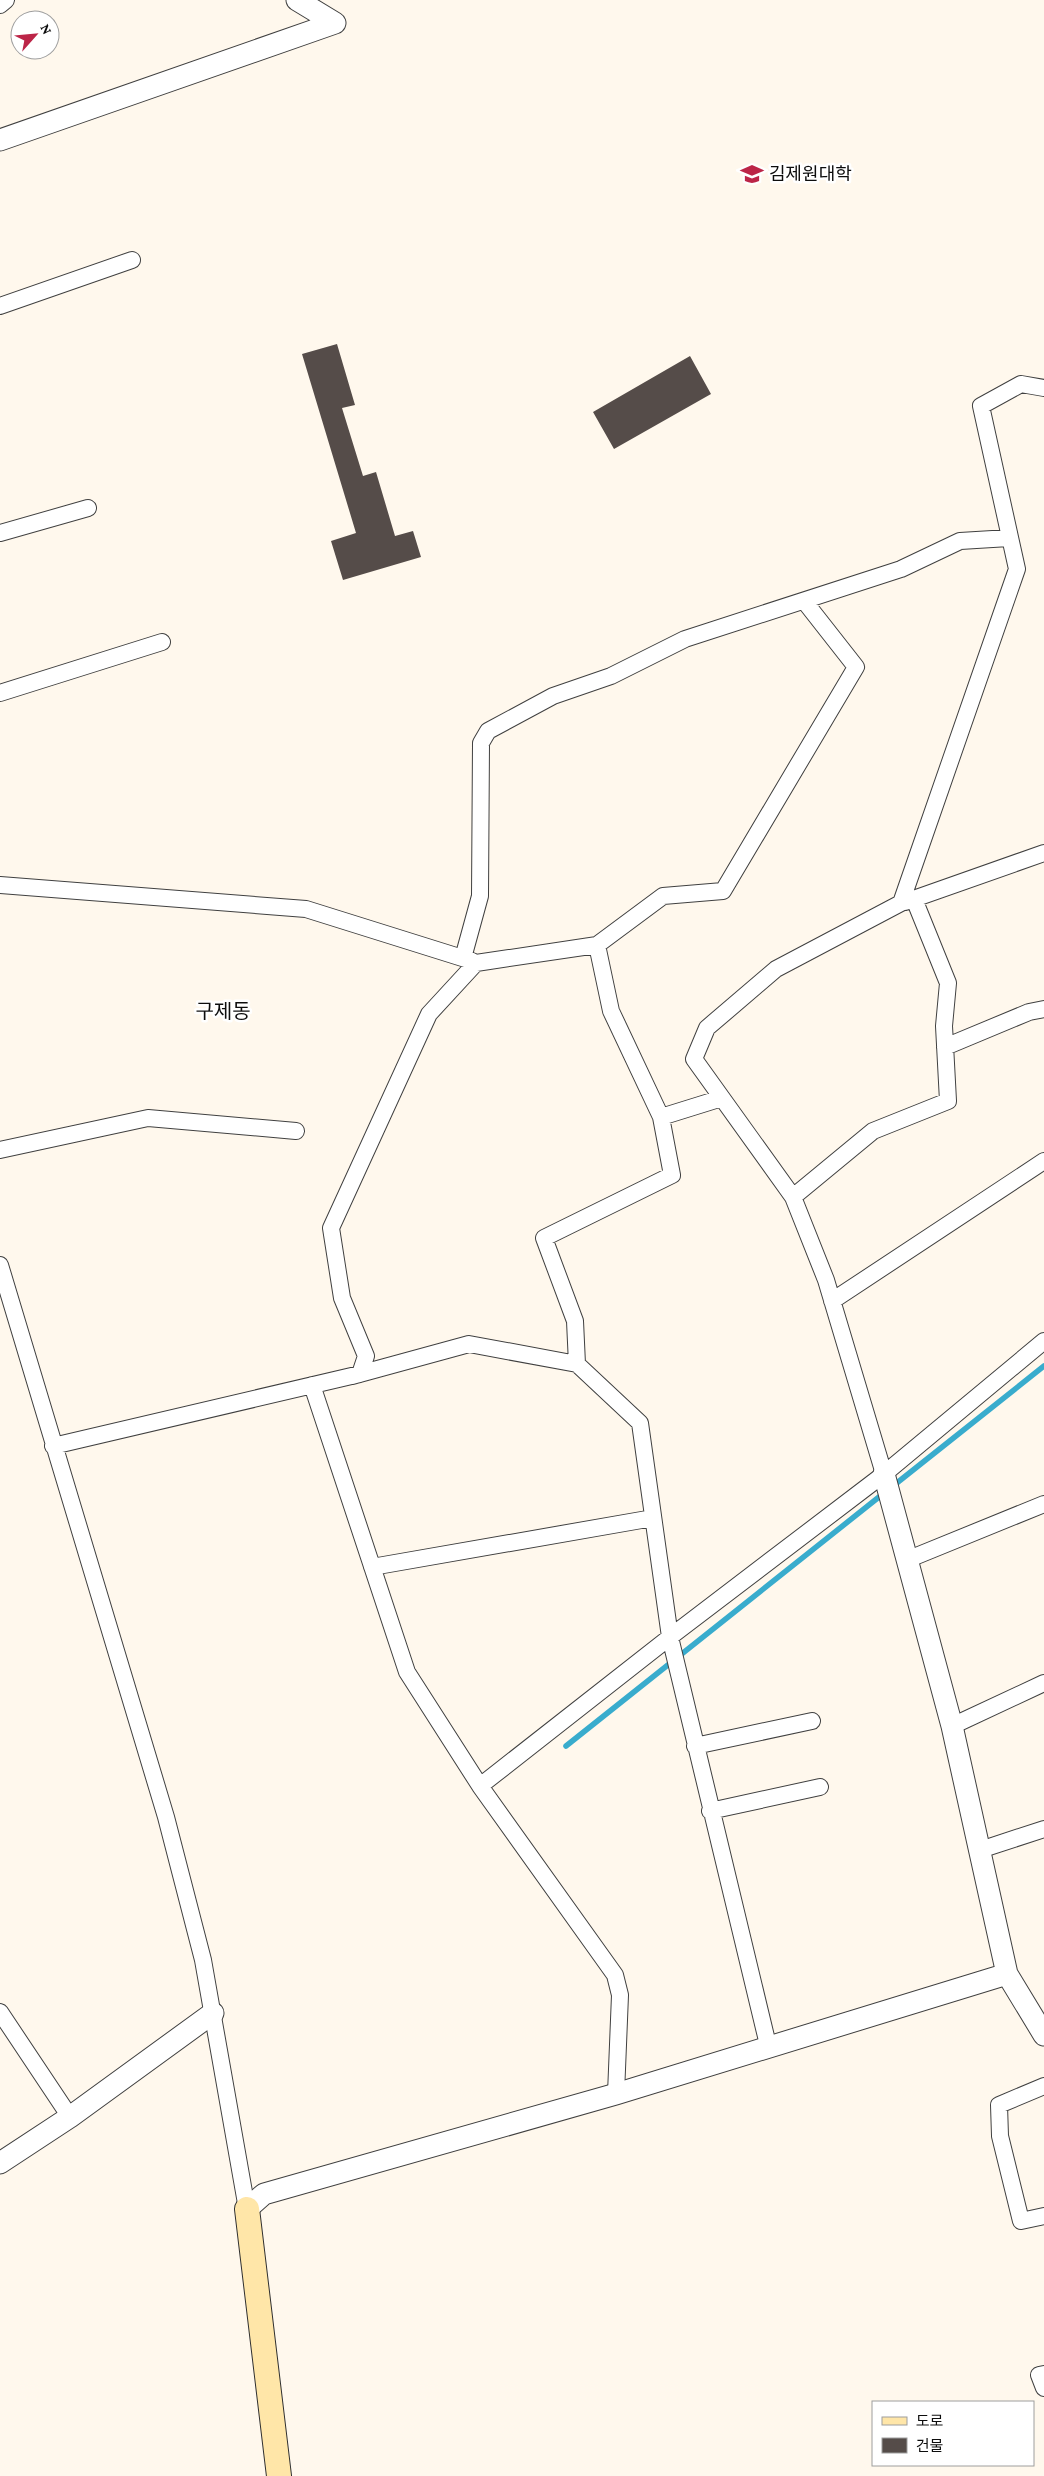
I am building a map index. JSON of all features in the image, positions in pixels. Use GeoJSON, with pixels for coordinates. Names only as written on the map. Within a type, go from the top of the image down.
{"type":"FeatureCollection","features":[{"type":"Feature","properties":{"kind":"main road"},"geometry":{"type":"LineString","coordinates":[[247,2209],[279,2476]]}},
{"type":"Feature","properties":{"kind":"street"},"geometry":{"type":"LineString","coordinates":[[0,5],[6,0]]}},
{"type":"Feature","properties":{"kind":"street"},"geometry":{"type":"LineString","coordinates":[[0,140],[335,23],[297,0]]}},
{"type":"Feature","properties":{"kind":"street"},"geometry":{"type":"LineString","coordinates":[[0,306],[132,260]]}},
{"type":"Feature","properties":{"kind":"street"},"geometry":{"type":"LineString","coordinates":[[793,1197],[873,1131],[948,1101],[944,1026],[948,983],[908,901],[1017,569],[981,406],[1022,384],[1044,388]]}},
{"type":"Feature","properties":{"kind":"street"},"geometry":{"type":"LineString","coordinates":[[0,533],[88,508]]}},
{"type":"Feature","properties":{"kind":"street"},"geometry":{"type":"LineString","coordinates":[[360,1374],[366,1356],[342,1298],[331,1228],[429,1014],[470,961],[480,896],[481,743],[488,730],[553,696],[611,676],[685,639],[805,602],[901,569],[960,541],[1009,538]]}},
{"type":"Feature","properties":{"kind":"street"},"geometry":{"type":"LineString","coordinates":[[0,885],[306,909],[470,961],[597,944],[663,896],[724,891],[856,668],[805,602]]}},
{"type":"Feature","properties":{"kind":"street"},"geometry":{"type":"LineString","coordinates":[[0,693],[162,642]]}},
{"type":"Feature","properties":{"kind":"street"},"geometry":{"type":"LineString","coordinates":[[1044,853],[908,901],[776,969],[707,1028],[694,1059],[793,1197],[826,1280],[909,1559],[952,1726],[1007,1974],[1044,2035]]}},
{"type":"Feature","properties":{"kind":"street"},"geometry":{"type":"LineString","coordinates":[[576,1364],[576,1321],[544,1238],[672,1174],[661,1117],[612,1011],[597,944]]}},
{"type":"Feature","properties":{"kind":"street"},"geometry":{"type":"LineString","coordinates":[[945,1048],[1028,1012],[1044,1009]]}},
{"type":"Feature","properties":{"kind":"street"},"geometry":{"type":"LineString","coordinates":[[661,1117],[722,1098]]}},
{"type":"Feature","properties":{"kind":"street"},"geometry":{"type":"LineString","coordinates":[[0,1150],[148,1118],[296,1131]]}},
{"type":"Feature","properties":{"kind":"street"},"geometry":{"type":"LineString","coordinates":[[832,1301],[1044,1161]]}},
{"type":"Feature","properties":{"kind":"street"},"geometry":{"type":"LineString","coordinates":[[0,1265],[166,1817],[203,1960],[247,2209]]}},
{"type":"Feature","properties":{"kind":"street"},"geometry":{"type":"LineString","coordinates":[[53,1446],[360,1374],[469,1344],[576,1364],[640,1424],[670,1637],[710,1811],[769,2048]]}},
{"type":"Feature","properties":{"kind":"street"},"geometry":{"type":"LineString","coordinates":[[480,1786],[670,1637],[887,1485],[1042,1344]]}},
{"type":"Feature","properties":{"kind":"street"},"geometry":{"type":"LineString","coordinates":[[312,1385],[407,1672],[480,1786],[615,1976],[620,1995],[616,2094]]}},
{"type":"Feature","properties":{"kind":"street"},"geometry":{"type":"LineString","coordinates":[[909,1559],[1044,1504]]}},
{"type":"Feature","properties":{"kind":"street"},"geometry":{"type":"LineString","coordinates":[[372,1567],[653,1518]]}},
{"type":"Feature","properties":{"kind":"street"},"geometry":{"type":"LineString","coordinates":[[952,1726],[1044,1683]]}},
{"type":"Feature","properties":{"kind":"street"},"geometry":{"type":"LineString","coordinates":[[695,1746],[812,1721]]}},
{"type":"Feature","properties":{"kind":"street"},"geometry":{"type":"LineString","coordinates":[[710,1811],[820,1787]]}},
{"type":"Feature","properties":{"kind":"street"},"geometry":{"type":"LineString","coordinates":[[980,1850],[1044,1829]]}},
{"type":"Feature","properties":{"kind":"street"},"geometry":{"type":"LineString","coordinates":[[247,2209],[264,2194],[616,2094],[1007,1974]]}},
{"type":"Feature","properties":{"kind":"street"},"geometry":{"type":"LineString","coordinates":[[0,2012],[70,2117]]}},
{"type":"Feature","properties":{"kind":"street"},"geometry":{"type":"LineString","coordinates":[[0,2163],[70,2117],[213,2013]]}},
{"type":"Feature","properties":{"kind":"street"},"geometry":{"type":"LineString","coordinates":[[1044,2086],[999,2105],[1000,2136],[1021,2221],[1044,2216]]}},
{"type":"Feature","properties":{"kind":"street"},"geometry":{"type":"LineString","coordinates":[[1044,2374],[1039,2375],[1044,2388]]}},
{"type":"Feature","properties":{"kind":"building"},"geometry":{"type":"Polygon","coordinates":[[[337,344],[355,405],[342,408],[363,476],[376,472],[395,536],[413,531],[421,557],[343,580],[331,541],[356,533],[302,354],[337,344]]]}},
{"type":"Feature","properties":{"kind":"building"},"geometry":{"type":"Polygon","coordinates":[[[690,356],[711,394],[614,449],[593,412],[690,356]]]}},
{"type":"Feature","properties":{"kind":"waterway"},"geometry":{"type":"LineString","coordinates":[[893,1486],[1044,1366]]}},
{"type":"Feature","properties":{"kind":"waterway"},"geometry":{"type":"LineString","coordinates":[[566,1746],[884,1493]]}},
{"type":"Feature","properties":{"kind":"place","name":"김제원대학"},"geometry":{"type":"Point","coordinates":[752,174]}},
{"type":"Feature","properties":{"kind":"district","name":"구제동"},"geometry":{"type":"Point","coordinates":[223,1011]}}]}
